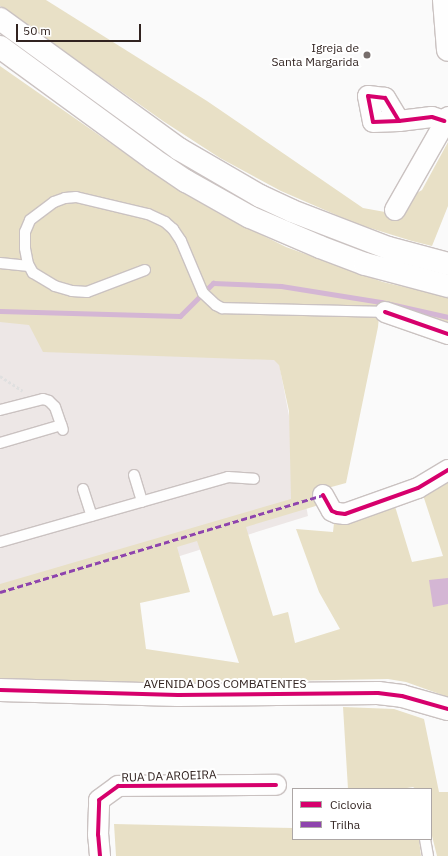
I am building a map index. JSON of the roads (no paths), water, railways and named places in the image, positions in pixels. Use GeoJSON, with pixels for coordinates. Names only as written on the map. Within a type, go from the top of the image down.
{"type":"FeatureCollection","features":[{"type":"Feature","properties":{"kind":"main road"},"geometry":{"type":"LineString","coordinates":[[444,0],[448,50]]}},
{"type":"Feature","properties":{"kind":"main road"},"geometry":{"type":"LineString","coordinates":[[0,19],[179,149],[260,196],[292,211],[388,248],[448,264]]}},
{"type":"Feature","properties":{"kind":"main road"},"geometry":{"type":"LineString","coordinates":[[0,47],[153,159],[186,181],[250,217],[320,247],[365,264],[448,286]]}},
{"type":"Feature","properties":{"kind":"main road","name":"AVENIDA DOS COMBATENTES"},"geometry":{"type":"LineString","coordinates":[[0,690],[178,695],[378,693],[402,696],[448,709]]}},
{"type":"Feature","properties":{"kind":"street"},"geometry":{"type":"LineString","coordinates":[[395,210],[446,119],[432,117],[399,121]]}},
{"type":"Feature","properties":{"kind":"street"},"geometry":{"type":"LineString","coordinates":[[385,312],[448,334]]}},
{"type":"Feature","properties":{"kind":"street"},"geometry":{"type":"LineString","coordinates":[[323,495],[332,511],[345,514],[418,488],[448,470]]}},
{"type":"Feature","properties":{"kind":"street","name":"RUA DA AROEIRA"},"geometry":{"type":"LineString","coordinates":[[100,856],[98,836],[99,800],[118,786],[276,785]]}},
{"type":"Feature","properties":{"kind":"lane"},"geometry":{"type":"LineString","coordinates":[[145,270],[87,292],[72,291],[56,286],[33,273],[29,266],[25,248],[25,232],[30,220],[54,202],[65,198],[76,197],[148,214],[165,222],[173,229],[182,241],[203,293],[216,306],[222,308],[385,312]]}},
{"type":"Feature","properties":{"kind":"lane"},"geometry":{"type":"LineString","coordinates":[[0,264],[29,266]]}},
{"type":"Feature","properties":{"kind":"lane"},"geometry":{"type":"LineString","coordinates":[[0,410],[37,399],[49,401],[55,407],[62,428],[0,443]]}},
{"type":"Feature","properties":{"kind":"lane"},"geometry":{"type":"LineString","coordinates":[[134,475],[142,502]]}},
{"type":"Feature","properties":{"kind":"lane"},"geometry":{"type":"LineString","coordinates":[[0,542],[228,477],[254,479]]}},
{"type":"Feature","properties":{"kind":"lane"},"geometry":{"type":"LineString","coordinates":[[83,489],[92,516]]}},
{"type":"Feature","properties":{"kind":"lane"},"geometry":{"type":"LineString","coordinates":[[425,840],[428,856]]}},
{"type":"Feature","properties":{"kind":"waterway"},"geometry":{"type":"LineString","coordinates":[[0,311],[180,316],[213,283],[281,286],[381,302],[448,317]]}},
{"type":"Feature","properties":{"kind":"place","name":"Igreja de Santa Margarida"},"geometry":{"type":"Point","coordinates":[367,55]}}]}
